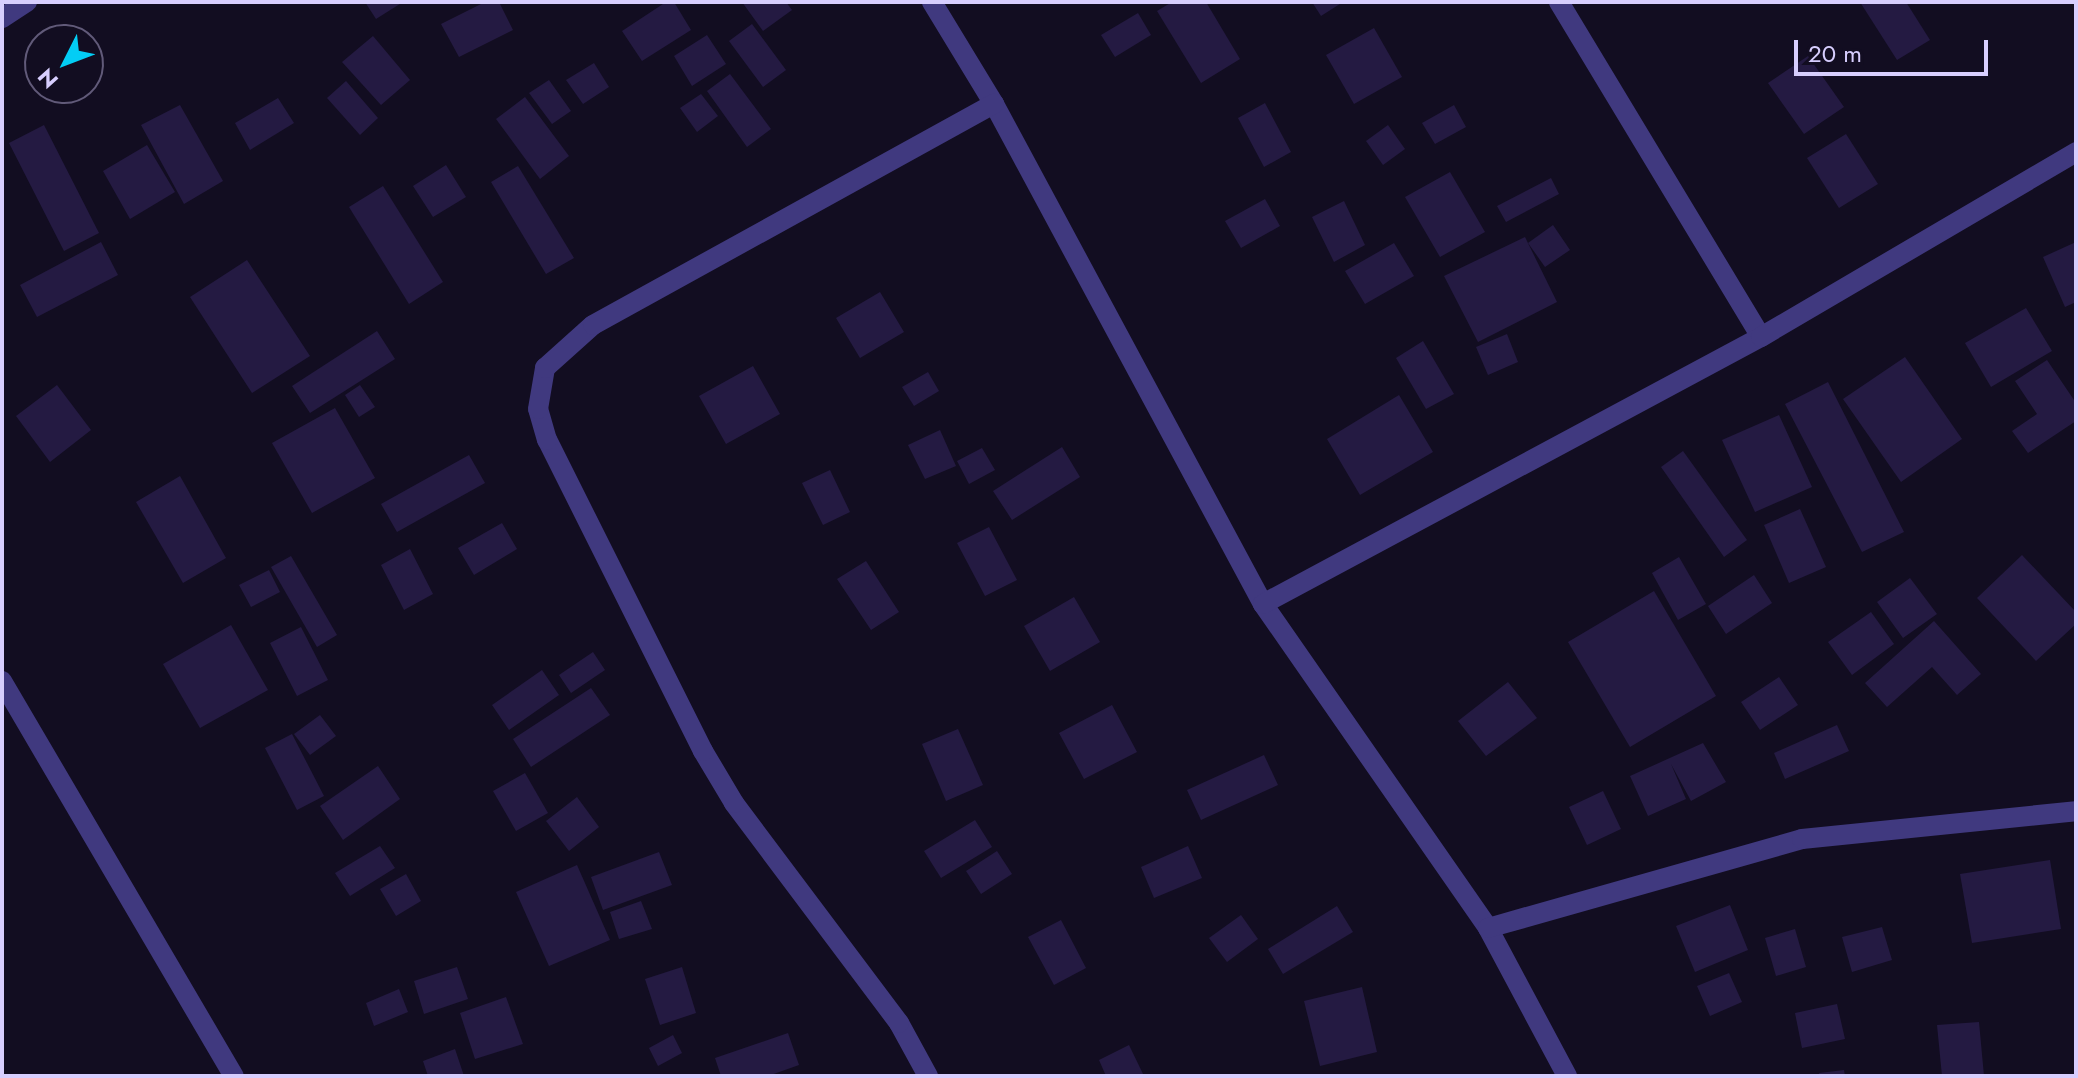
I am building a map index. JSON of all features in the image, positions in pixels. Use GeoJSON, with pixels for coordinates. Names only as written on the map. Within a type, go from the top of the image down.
{"type":"FeatureCollection","features":[{"type":"Feature","properties":{"kind":"street"},"geometry":{"type":"LineString","coordinates":[[2,18],[27,2]]}},
{"type":"Feature","properties":{"kind":"street"},"geometry":{"type":"LineString","coordinates":[[932,2],[994,104],[1263,604],[1488,928],[1567,1076]]}},
{"type":"Feature","properties":{"kind":"street"},"geometry":{"type":"LineString","coordinates":[[1559,2],[1761,337]]}},
{"type":"Feature","properties":{"kind":"street"},"geometry":{"type":"LineString","coordinates":[[928,1076],[899,1023],[734,803],[703,751],[547,440],[538,409],[545,368],[593,325],[994,104]]}},
{"type":"Feature","properties":{"kind":"street"},"geometry":{"type":"LineString","coordinates":[[1263,604],[1761,337],[2076,152]]}},
{"type":"Feature","properties":{"kind":"street"},"geometry":{"type":"LineString","coordinates":[[2,681],[234,1076]]}},
{"type":"Feature","properties":{"kind":"street"},"geometry":{"type":"LineString","coordinates":[[1488,928],[1802,839],[2076,811]]}},
{"type":"Feature","properties":{"kind":"building"},"geometry":{"type":"Polygon","coordinates":[[[365,2],[403,2],[376,19],[365,2]]]}},
{"type":"Feature","properties":{"kind":"building"},"geometry":{"type":"Polygon","coordinates":[[[485,2],[499,2],[513,30],[459,57],[441,24],[485,2]]]}},
{"type":"Feature","properties":{"kind":"building"},"geometry":{"type":"Polygon","coordinates":[[[666,2],[674,2],[691,30],[642,61],[622,31],[666,2]]]}},
{"type":"Feature","properties":{"kind":"building"},"geometry":{"type":"Polygon","coordinates":[[[742,2],[786,2],[792,10],[763,31],[742,2]]]}},
{"type":"Feature","properties":{"kind":"building"},"geometry":{"type":"Polygon","coordinates":[[[1172,2],[1206,2],[1240,59],[1201,83],[1157,11],[1172,2]]]}},
{"type":"Feature","properties":{"kind":"building"},"geometry":{"type":"Polygon","coordinates":[[[1312,2],[1343,2],[1321,16],[1312,2]]]}},
{"type":"Feature","properties":{"kind":"building"},"geometry":{"type":"Polygon","coordinates":[[[1860,2],[1906,2],[1930,40],[1897,60],[1860,2]]]}},
{"type":"Feature","properties":{"kind":"building"},"geometry":{"type":"Polygon","coordinates":[[[1138,13],[1151,35],[1115,57],[1101,35],[1138,13]]]}},
{"type":"Feature","properties":{"kind":"building"},"geometry":{"type":"Polygon","coordinates":[[[752,24],[786,70],[763,87],[729,41],[752,24]]]}},
{"type":"Feature","properties":{"kind":"building"},"geometry":{"type":"Polygon","coordinates":[[[1374,28],[1402,77],[1354,104],[1326,55],[1374,28]]]}},
{"type":"Feature","properties":{"kind":"building"},"geometry":{"type":"Polygon","coordinates":[[[707,35],[726,64],[692,86],[674,56],[707,35]]]}},
{"type":"Feature","properties":{"kind":"building"},"geometry":{"type":"Polygon","coordinates":[[[373,36],[410,80],[381,105],[342,62],[373,36]]]}},
{"type":"Feature","properties":{"kind":"building"},"geometry":{"type":"Polygon","coordinates":[[[1808,56],[1844,107],[1804,134],[1768,83],[1808,56]]]}},
{"type":"Feature","properties":{"kind":"building"},"geometry":{"type":"Polygon","coordinates":[[[594,63],[609,87],[583,104],[566,80],[594,63]]]}},
{"type":"Feature","properties":{"kind":"building"},"geometry":{"type":"Polygon","coordinates":[[[730,74],[771,129],[747,147],[707,91],[730,74]]]}},
{"type":"Feature","properties":{"kind":"building"},"geometry":{"type":"Polygon","coordinates":[[[549,80],[571,111],[552,124],[529,93],[549,80]]]}},
{"type":"Feature","properties":{"kind":"building"},"geometry":{"type":"Polygon","coordinates":[[[346,81],[378,118],[360,135],[327,98],[346,81]]]}},
{"type":"Feature","properties":{"kind":"building"},"geometry":{"type":"Polygon","coordinates":[[[701,94],[718,116],[697,132],[680,108],[701,94]]]}},
{"type":"Feature","properties":{"kind":"building"},"geometry":{"type":"Polygon","coordinates":[[[525,97],[569,156],[540,179],[496,119],[525,97]]]}},
{"type":"Feature","properties":{"kind":"building"},"geometry":{"type":"Polygon","coordinates":[[[278,98],[294,123],[250,150],[235,123],[278,98]]]}},
{"type":"Feature","properties":{"kind":"building"},"geometry":{"type":"Polygon","coordinates":[[[1265,103],[1291,152],[1264,167],[1238,118],[1265,103]]]}},
{"type":"Feature","properties":{"kind":"building"},"geometry":{"type":"Polygon","coordinates":[[[180,105],[223,181],[184,204],[141,125],[180,105]]]}},
{"type":"Feature","properties":{"kind":"building"},"geometry":{"type":"Polygon","coordinates":[[[1454,105],[1466,127],[1435,144],[1422,123],[1454,105]]]}},
{"type":"Feature","properties":{"kind":"building"},"geometry":{"type":"Polygon","coordinates":[[[44,125],[99,233],[64,251],[9,143],[44,125]]]}},
{"type":"Feature","properties":{"kind":"building"},"geometry":{"type":"Polygon","coordinates":[[[1388,125],[1405,149],[1383,165],[1366,141],[1388,125]]]}},
{"type":"Feature","properties":{"kind":"building"},"geometry":{"type":"Polygon","coordinates":[[[1846,134],[1878,184],[1839,208],[1807,158],[1846,134]]]}},
{"type":"Feature","properties":{"kind":"building"},"geometry":{"type":"Polygon","coordinates":[[[147,145],[175,192],[130,219],[103,171],[147,145]]]}},
{"type":"Feature","properties":{"kind":"building"},"geometry":{"type":"Polygon","coordinates":[[[446,165],[466,197],[433,217],[413,186],[446,165]]]}},
{"type":"Feature","properties":{"kind":"building"},"geometry":{"type":"Polygon","coordinates":[[[518,166],[574,258],[546,274],[491,182],[518,166]]]}},
{"type":"Feature","properties":{"kind":"building"},"geometry":{"type":"Polygon","coordinates":[[[1450,172],[1485,232],[1440,257],[1405,197],[1450,172]]]}},
{"type":"Feature","properties":{"kind":"building"},"geometry":{"type":"Polygon","coordinates":[[[1551,178],[1559,194],[1506,222],[1497,206],[1551,178]]]}},
{"type":"Feature","properties":{"kind":"building"},"geometry":{"type":"Polygon","coordinates":[[[383,186],[443,282],[409,304],[349,207],[383,186]]]}},
{"type":"Feature","properties":{"kind":"building"},"geometry":{"type":"Polygon","coordinates":[[[1265,199],[1280,226],[1241,248],[1225,221],[1265,199]]]}},
{"type":"Feature","properties":{"kind":"building"},"geometry":{"type":"Polygon","coordinates":[[[1344,201],[1365,245],[1334,262],[1312,217],[1344,201]]]}},
{"type":"Feature","properties":{"kind":"building"},"geometry":{"type":"Polygon","coordinates":[[[1553,225],[1570,250],[1545,267],[1528,243],[1553,225]]]}},
{"type":"Feature","properties":{"kind":"building"},"geometry":{"type":"Polygon","coordinates":[[[1525,237],[1557,302],[1478,342],[1444,276],[1525,237]]]}},
{"type":"Feature","properties":{"kind":"building"},"geometry":{"type":"Polygon","coordinates":[[[101,242],[118,275],[37,317],[20,285],[101,242]]]}},
{"type":"Feature","properties":{"kind":"building"},"geometry":{"type":"Polygon","coordinates":[[[2076,242],[2076,302],[2065,307],[2043,257],[2076,242]]]}},
{"type":"Feature","properties":{"kind":"building"},"geometry":{"type":"Polygon","coordinates":[[[1394,243],[1414,276],[1365,304],[1345,271],[1394,243]]]}},
{"type":"Feature","properties":{"kind":"building"},"geometry":{"type":"Polygon","coordinates":[[[247,260],[310,356],[252,393],[190,297],[247,260]]]}},
{"type":"Feature","properties":{"kind":"building"},"geometry":{"type":"Polygon","coordinates":[[[880,292],[904,332],[860,358],[836,318],[880,292]]]}},
{"type":"Feature","properties":{"kind":"building"},"geometry":{"type":"Polygon","coordinates":[[[2026,308],[2052,351],[1991,387],[1965,343],[2026,308]]]}},
{"type":"Feature","properties":{"kind":"building"},"geometry":{"type":"Polygon","coordinates":[[[377,331],[395,359],[310,413],[292,386],[377,331]]]}},
{"type":"Feature","properties":{"kind":"building"},"geometry":{"type":"Polygon","coordinates":[[[1507,334],[1518,362],[1488,375],[1476,347],[1507,334]]]}},
{"type":"Feature","properties":{"kind":"building"},"geometry":{"type":"Polygon","coordinates":[[[1423,341],[1454,394],[1426,409],[1396,358],[1423,341]]]}},
{"type":"Feature","properties":{"kind":"building"},"geometry":{"type":"Polygon","coordinates":[[[1905,357],[1962,439],[1901,482],[1843,399],[1905,357]]]}},
{"type":"Feature","properties":{"kind":"building"},"geometry":{"type":"Polygon","coordinates":[[[2047,360],[2076,403],[2076,421],[2028,453],[2012,431],[2037,414],[2015,381],[2047,360]]]}},
{"type":"Feature","properties":{"kind":"building"},"geometry":{"type":"Polygon","coordinates":[[[753,366],[780,414],[726,444],[699,396],[753,366]]]}},
{"type":"Feature","properties":{"kind":"building"},"geometry":{"type":"Polygon","coordinates":[[[928,372],[939,391],[914,406],[902,387],[928,372]]]}},
{"type":"Feature","properties":{"kind":"building"},"geometry":{"type":"Polygon","coordinates":[[[1828,382],[1904,532],[1862,552],[1785,404],[1828,382]]]}},
{"type":"Feature","properties":{"kind":"building"},"geometry":{"type":"Polygon","coordinates":[[[57,385],[91,430],[50,462],[16,416],[57,385]]]}},
{"type":"Feature","properties":{"kind":"building"},"geometry":{"type":"Polygon","coordinates":[[[360,385],[375,407],[359,417],[345,395],[360,385]]]}},
{"type":"Feature","properties":{"kind":"building"},"geometry":{"type":"Polygon","coordinates":[[[1399,395],[1433,452],[1360,495],[1327,439],[1399,395]]]}},
{"type":"Feature","properties":{"kind":"building"},"geometry":{"type":"Polygon","coordinates":[[[335,408],[375,478],[312,513],[272,443],[335,408]]]}},
{"type":"Feature","properties":{"kind":"building"},"geometry":{"type":"Polygon","coordinates":[[[1779,415],[1812,487],[1755,512],[1722,440],[1779,415]]]}},
{"type":"Feature","properties":{"kind":"building"},"geometry":{"type":"Polygon","coordinates":[[[940,430],[956,466],[925,479],[908,445],[940,430]]]}},
{"type":"Feature","properties":{"kind":"building"},"geometry":{"type":"Polygon","coordinates":[[[1062,447],[1080,477],[1012,520],[993,491],[1062,447]]]}},
{"type":"Feature","properties":{"kind":"building"},"geometry":{"type":"Polygon","coordinates":[[[982,448],[995,470],[969,484],[957,461],[982,448]]]}},
{"type":"Feature","properties":{"kind":"building"},"geometry":{"type":"Polygon","coordinates":[[[1683,451],[1747,540],[1724,557],[1661,467],[1683,451]]]}},
{"type":"Feature","properties":{"kind":"building"},"geometry":{"type":"Polygon","coordinates":[[[469,455],[485,483],[397,532],[381,504],[469,455]]]}},
{"type":"Feature","properties":{"kind":"building"},"geometry":{"type":"Polygon","coordinates":[[[830,470],[850,512],[823,525],[802,483],[830,470]]]}},
{"type":"Feature","properties":{"kind":"building"},"geometry":{"type":"Polygon","coordinates":[[[180,476],[226,558],[183,583],[136,502],[180,476]]]}},
{"type":"Feature","properties":{"kind":"building"},"geometry":{"type":"Polygon","coordinates":[[[1800,509],[1826,567],[1789,583],[1764,525],[1800,509]]]}},
{"type":"Feature","properties":{"kind":"building"},"geometry":{"type":"Polygon","coordinates":[[[502,523],[517,549],[474,575],[458,548],[502,523]]]}},
{"type":"Feature","properties":{"kind":"building"},"geometry":{"type":"Polygon","coordinates":[[[989,527],[1017,580],[985,596],[957,543],[989,527]]]}},
{"type":"Feature","properties":{"kind":"building"},"geometry":{"type":"Polygon","coordinates":[[[410,549],[433,594],[404,610],[381,565],[410,549]]]}},
{"type":"Feature","properties":{"kind":"building"},"geometry":{"type":"Polygon","coordinates":[[[2022,555],[2076,612],[2076,624],[2036,661],[1977,598],[2022,555]]]}},
{"type":"Feature","properties":{"kind":"building"},"geometry":{"type":"Polygon","coordinates":[[[291,556],[337,635],[317,647],[271,567],[291,556]]]}},
{"type":"Feature","properties":{"kind":"building"},"geometry":{"type":"Polygon","coordinates":[[[1679,557],[1706,604],[1678,620],[1652,573],[1679,557]]]}},
{"type":"Feature","properties":{"kind":"building"},"geometry":{"type":"Polygon","coordinates":[[[866,561],[899,612],[871,630],[837,579],[866,561]]]}},
{"type":"Feature","properties":{"kind":"building"},"geometry":{"type":"Polygon","coordinates":[[[269,570],[280,592],[251,607],[239,585],[269,570]]]}},
{"type":"Feature","properties":{"kind":"building"},"geometry":{"type":"Polygon","coordinates":[[[1754,575],[1772,603],[1726,634],[1708,606],[1754,575]]]}},
{"type":"Feature","properties":{"kind":"building"},"geometry":{"type":"Polygon","coordinates":[[[1910,578],[1937,614],[1903,638],[1877,602],[1910,578]]]}},
{"type":"Feature","properties":{"kind":"building"},"geometry":{"type":"Polygon","coordinates":[[[1654,591],[1716,696],[1630,747],[1568,642],[1654,591]]]}},
{"type":"Feature","properties":{"kind":"building"},"geometry":{"type":"Polygon","coordinates":[[[1074,597],[1100,642],[1050,671],[1024,626],[1074,597]]]}},
{"type":"Feature","properties":{"kind":"building"},"geometry":{"type":"Polygon","coordinates":[[[1871,612],[1894,644],[1852,675],[1828,642],[1871,612]]]}},
{"type":"Feature","properties":{"kind":"building"},"geometry":{"type":"Polygon","coordinates":[[[1934,621],[1981,674],[1957,695],[1932,667],[1887,707],[1865,683],[1934,621]]]}},
{"type":"Feature","properties":{"kind":"building"},"geometry":{"type":"Polygon","coordinates":[[[231,625],[268,690],[200,728],[163,664],[231,625]]]}},
{"type":"Feature","properties":{"kind":"building"},"geometry":{"type":"Polygon","coordinates":[[[301,627],[328,680],[297,696],[270,643],[301,627]]]}},
{"type":"Feature","properties":{"kind":"building"},"geometry":{"type":"Polygon","coordinates":[[[593,652],[605,670],[571,693],[559,675],[593,652]]]}},
{"type":"Feature","properties":{"kind":"building"},"geometry":{"type":"Polygon","coordinates":[[[542,670],[559,695],[509,730],[492,705],[542,670]]]}},
{"type":"Feature","properties":{"kind":"building"},"geometry":{"type":"Polygon","coordinates":[[[1779,677],[1798,705],[1760,730],[1741,702],[1779,677]]]}},
{"type":"Feature","properties":{"kind":"building"},"geometry":{"type":"Polygon","coordinates":[[[1508,682],[1537,718],[1486,756],[1458,721],[1508,682]]]}},
{"type":"Feature","properties":{"kind":"building"},"geometry":{"type":"Polygon","coordinates":[[[591,688],[610,715],[531,767],[513,739],[591,688]]]}},
{"type":"Feature","properties":{"kind":"building"},"geometry":{"type":"Polygon","coordinates":[[[1112,705],[1137,752],[1084,779],[1059,733],[1112,705]]]}},
{"type":"Feature","properties":{"kind":"building"},"geometry":{"type":"Polygon","coordinates":[[[320,715],[336,736],[310,755],[294,734],[320,715]]]}},
{"type":"Feature","properties":{"kind":"building"},"geometry":{"type":"Polygon","coordinates":[[[1837,725],[1849,751],[1785,779],[1774,753],[1837,725]]]}},
{"type":"Feature","properties":{"kind":"building"},"geometry":{"type":"Polygon","coordinates":[[[958,729],[983,785],[946,801],[922,744],[958,729]]]}},
{"type":"Feature","properties":{"kind":"building"},"geometry":{"type":"Polygon","coordinates":[[[292,734],[324,796],[297,810],[265,748],[292,734]]]}},
{"type":"Feature","properties":{"kind":"building"},"geometry":{"type":"Polygon","coordinates":[[[1703,743],[1726,782],[1691,801],[1671,764],[1686,799],[1648,816],[1630,776],[1703,743]]]}},
{"type":"Feature","properties":{"kind":"building"},"geometry":{"type":"Polygon","coordinates":[[[1264,755],[1278,785],[1201,820],[1187,790],[1264,755]]]}},
{"type":"Feature","properties":{"kind":"building"},"geometry":{"type":"Polygon","coordinates":[[[378,766],[400,799],[343,840],[320,806],[378,766]]]}},
{"type":"Feature","properties":{"kind":"building"},"geometry":{"type":"Polygon","coordinates":[[[525,773],[548,813],[516,831],[493,791],[525,773]]]}},
{"type":"Feature","properties":{"kind":"building"},"geometry":{"type":"Polygon","coordinates":[[[1603,791],[1621,829],[1587,845],[1569,807],[1603,791]]]}},
{"type":"Feature","properties":{"kind":"building"},"geometry":{"type":"Polygon","coordinates":[[[577,797],[599,827],[569,851],[546,821],[577,797]]]}},
{"type":"Feature","properties":{"kind":"building"},"geometry":{"type":"Polygon","coordinates":[[[975,820],[992,847],[941,878],[924,851],[975,820]]]}},
{"type":"Feature","properties":{"kind":"building"},"geometry":{"type":"Polygon","coordinates":[[[380,846],[395,868],[350,896],[335,873],[380,846]]]}},
{"type":"Feature","properties":{"kind":"building"},"geometry":{"type":"Polygon","coordinates":[[[1188,846],[1202,878],[1154,898],[1141,867],[1188,846]]]}},
{"type":"Feature","properties":{"kind":"building"},"geometry":{"type":"Polygon","coordinates":[[[997,851],[1012,874],[981,894],[966,871],[997,851]]]}},
{"type":"Feature","properties":{"kind":"building"},"geometry":{"type":"Polygon","coordinates":[[[659,852],[672,885],[603,910],[591,877],[659,852]]]}},
{"type":"Feature","properties":{"kind":"building"},"geometry":{"type":"Polygon","coordinates":[[[2050,860],[2061,929],[1972,943],[1960,874],[2050,860]]]}},
{"type":"Feature","properties":{"kind":"building"},"geometry":{"type":"Polygon","coordinates":[[[577,865],[610,940],[549,966],[516,892],[577,865]]]}},
{"type":"Feature","properties":{"kind":"building"},"geometry":{"type":"Polygon","coordinates":[[[406,874],[421,901],[396,916],[380,889],[406,874]]]}},
{"type":"Feature","properties":{"kind":"building"},"geometry":{"type":"Polygon","coordinates":[[[641,901],[652,929],[619,939],[610,912],[641,901]]]}},
{"type":"Feature","properties":{"kind":"building"},"geometry":{"type":"Polygon","coordinates":[[[1730,905],[1748,950],[1695,972],[1676,926],[1730,905]]]}},
{"type":"Feature","properties":{"kind":"building"},"geometry":{"type":"Polygon","coordinates":[[[1337,906],[1353,932],[1283,974],[1268,949],[1337,906]]]}},
{"type":"Feature","properties":{"kind":"building"},"geometry":{"type":"Polygon","coordinates":[[[1241,915],[1258,939],[1227,962],[1209,938],[1241,915]]]}},
{"type":"Feature","properties":{"kind":"building"},"geometry":{"type":"Polygon","coordinates":[[[1061,920],[1086,968],[1054,985],[1028,937],[1061,920]]]}},
{"type":"Feature","properties":{"kind":"building"},"geometry":{"type":"Polygon","coordinates":[[[1882,927],[1892,960],[1852,972],[1842,937],[1882,927]]]}},
{"type":"Feature","properties":{"kind":"building"},"geometry":{"type":"Polygon","coordinates":[[[1795,929],[1806,967],[1776,976],[1765,938],[1795,929]]]}},
{"type":"Feature","properties":{"kind":"building"},"geometry":{"type":"Polygon","coordinates":[[[457,967],[468,999],[424,1014],[414,981],[457,967]]]}},
{"type":"Feature","properties":{"kind":"building"},"geometry":{"type":"Polygon","coordinates":[[[682,967],[696,1013],[660,1025],[645,979],[682,967]]]}},
{"type":"Feature","properties":{"kind":"building"},"geometry":{"type":"Polygon","coordinates":[[[1729,973],[1742,1002],[1710,1016],[1697,986],[1729,973]]]}},
{"type":"Feature","properties":{"kind":"building"},"geometry":{"type":"Polygon","coordinates":[[[1362,987],[1377,1052],[1320,1066],[1304,1001],[1362,987]]]}},
{"type":"Feature","properties":{"kind":"building"},"geometry":{"type":"Polygon","coordinates":[[[399,989],[408,1012],[374,1026],[366,1003],[399,989]]]}},
{"type":"Feature","properties":{"kind":"building"},"geometry":{"type":"Polygon","coordinates":[[[506,997],[523,1044],[475,1059],[460,1013],[506,997]]]}},
{"type":"Feature","properties":{"kind":"building"},"geometry":{"type":"Polygon","coordinates":[[[1837,1004],[1845,1039],[1802,1048],[1795,1013],[1837,1004]]]}},
{"type":"Feature","properties":{"kind":"building"},"geometry":{"type":"Polygon","coordinates":[[[1979,1022],[1984,1076],[1942,1076],[1937,1025],[1979,1022]]]}},
{"type":"Feature","properties":{"kind":"building"},"geometry":{"type":"Polygon","coordinates":[[[788,1033],[799,1065],[768,1076],[721,1076],[715,1058],[788,1033]]]}},
{"type":"Feature","properties":{"kind":"building"},"geometry":{"type":"Polygon","coordinates":[[[673,1035],[682,1053],[658,1066],[649,1048],[673,1035]]]}},
{"type":"Feature","properties":{"kind":"building"},"geometry":{"type":"Polygon","coordinates":[[[1129,1045],[1144,1076],[1106,1076],[1099,1060],[1129,1045]]]}},
{"type":"Feature","properties":{"kind":"building"},"geometry":{"type":"Polygon","coordinates":[[[455,1049],[464,1076],[428,1076],[423,1061],[455,1049]]]}},
{"type":"Feature","properties":{"kind":"building"},"geometry":{"type":"Polygon","coordinates":[[[1844,1070],[1845,1076],[1820,1076],[1819,1073],[1844,1070]]]}}]}
